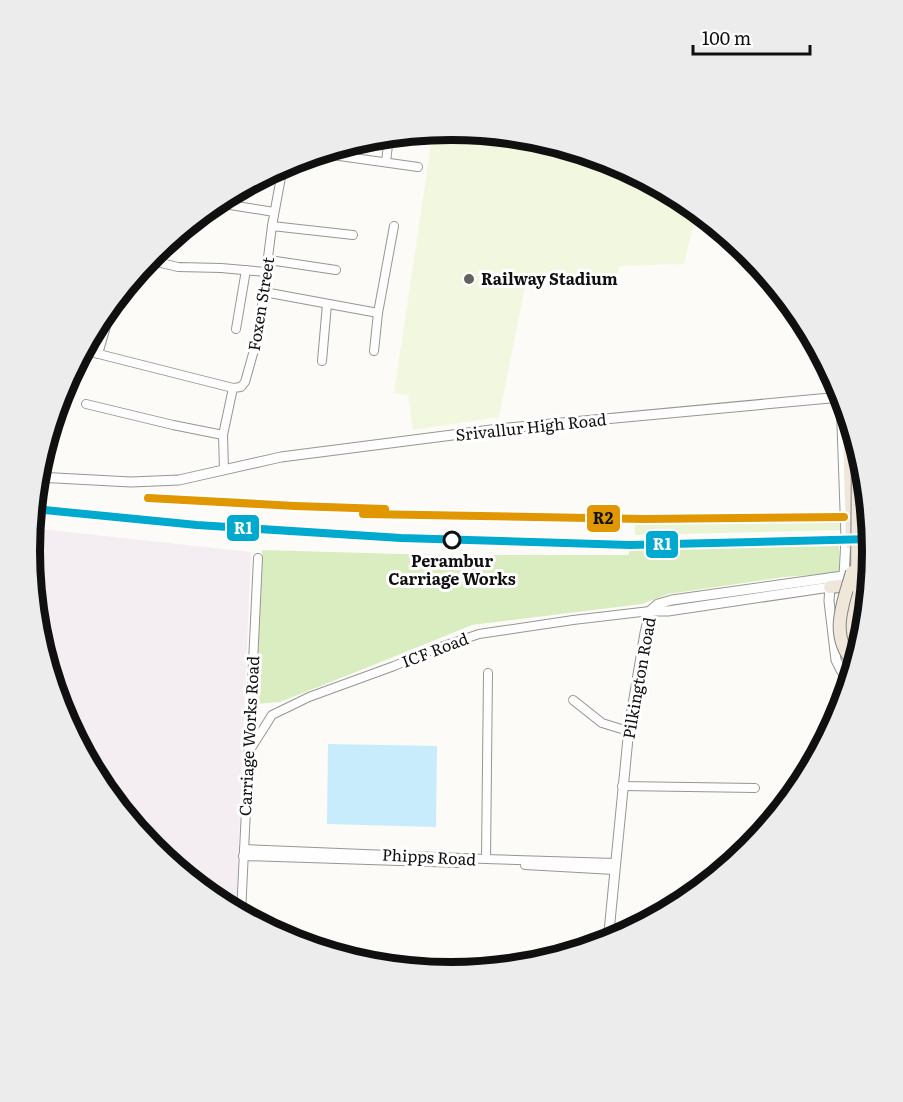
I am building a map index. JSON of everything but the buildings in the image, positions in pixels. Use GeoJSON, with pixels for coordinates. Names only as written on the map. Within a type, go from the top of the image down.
{"type":"FeatureCollection","features":[{"type":"Feature","properties":{"kind":"main road"},"geometry":{"type":"LineString","coordinates":[[848,656],[845,652],[839,625],[840,612],[852,572],[850,451]]}},
{"type":"Feature","properties":{"kind":"main road"},"geometry":{"type":"LineString","coordinates":[[851,646],[846,631],[847,616],[857,587],[858,489]]}},
{"type":"Feature","properties":{"kind":"main road"},"geometry":{"type":"LineString","coordinates":[[830,587],[862,580]]}},
{"type":"Feature","properties":{"kind":"main road"},"geometry":{"type":"LineString","coordinates":[[857,587],[860,593]]}},
{"type":"Feature","properties":{"kind":"street"},"geometry":{"type":"LineString","coordinates":[[386,162],[388,145]]}},
{"type":"Feature","properties":{"kind":"street"},"geometry":{"type":"LineString","coordinates":[[339,156],[418,167]]}},
{"type":"Feature","properties":{"kind":"street","name":"Foxen Street"},"geometry":{"type":"LineString","coordinates":[[224,470],[223,435],[234,388],[241,387],[245,382],[258,336],[281,177]]}},
{"type":"Feature","properties":{"kind":"street"},"geometry":{"type":"LineString","coordinates":[[230,205],[274,212]]}},
{"type":"Feature","properties":{"kind":"street"},"geometry":{"type":"LineString","coordinates":[[272,226],[352,235]]}},
{"type":"Feature","properties":{"kind":"street"},"geometry":{"type":"LineString","coordinates":[[374,351],[378,313],[394,226]]}},
{"type":"Feature","properties":{"kind":"street"},"geometry":{"type":"LineString","coordinates":[[269,260],[336,270]]}},
{"type":"Feature","properties":{"kind":"street"},"geometry":{"type":"LineString","coordinates":[[159,262],[178,267],[266,272]]}},
{"type":"Feature","properties":{"kind":"street"},"geometry":{"type":"LineString","coordinates":[[236,329],[246,270]]}},
{"type":"Feature","properties":{"kind":"street"},"geometry":{"type":"LineString","coordinates":[[264,292],[378,313]]}},
{"type":"Feature","properties":{"kind":"street"},"geometry":{"type":"LineString","coordinates":[[322,361],[327,304]]}},
{"type":"Feature","properties":{"kind":"street"},"geometry":{"type":"LineString","coordinates":[[98,354],[104,332]]}},
{"type":"Feature","properties":{"kind":"street"},"geometry":{"type":"LineString","coordinates":[[92,352],[234,388]]}},
{"type":"Feature","properties":{"kind":"street","name":"Srivallur High Road"},"geometry":{"type":"LineString","coordinates":[[47,478],[131,482],[179,480],[281,457],[507,428],[833,398]]}},
{"type":"Feature","properties":{"kind":"street"},"geometry":{"type":"LineString","coordinates":[[86,404],[223,435]]}},
{"type":"Feature","properties":{"kind":"street"},"geometry":{"type":"LineString","coordinates":[[650,611],[668,611],[830,587],[844,576],[846,538],[843,426]]}},
{"type":"Feature","properties":{"kind":"street"},"geometry":{"type":"LineString","coordinates":[[862,534],[862,570]]}},
{"type":"Feature","properties":{"kind":"street","name":"Carriage Works Road"},"geometry":{"type":"LineString","coordinates":[[241,904],[258,558]]}},
{"type":"Feature","properties":{"kind":"street","name":"Pilkington Road"},"geometry":{"type":"LineString","coordinates":[[609,931],[628,731],[650,611],[658,604],[672,600],[844,576]]}},
{"type":"Feature","properties":{"kind":"street"},"geometry":{"type":"LineString","coordinates":[[830,587],[829,601],[836,660],[844,673]]}},
{"type":"Feature","properties":{"kind":"street","name":"ICF Road"},"geometry":{"type":"LineString","coordinates":[[248,753],[272,715],[309,697],[435,649],[479,634],[650,611]]}},
{"type":"Feature","properties":{"kind":"street"},"geometry":{"type":"LineString","coordinates":[[486,859],[488,672]]}},
{"type":"Feature","properties":{"kind":"street"},"geometry":{"type":"LineString","coordinates":[[573,700],[602,723],[628,731]]}},
{"type":"Feature","properties":{"kind":"street"},"geometry":{"type":"LineString","coordinates":[[622,786],[755,788]]}},
{"type":"Feature","properties":{"kind":"street","name":"Phipps Road"},"geometry":{"type":"LineString","coordinates":[[243,852],[486,859],[614,866]]}},
{"type":"Feature","properties":{"kind":"street","name":"Phipps Road"},"geometry":{"type":"LineString","coordinates":[[243,852],[614,866]]}},
{"type":"Feature","properties":{"kind":"shaded area"},"geometry":{"type":"Polygon","coordinates":[[[41,529],[251,552],[236,901],[201,877],[142,822],[110,779],[83,733],[62,683],[48,631],[41,578],[41,529]]]}},
{"type":"Feature","properties":{"kind":"green space","name":"Railway Stadium"},"geometry":{"type":"Polygon","coordinates":[[[432,141],[478,141],[558,154],[609,171],[633,182],[695,220],[684,264],[619,266],[616,281],[527,277],[499,417],[413,430],[408,395],[394,393],[432,141]]]}},
{"type":"Feature","properties":{"kind":"green space"},"geometry":{"type":"Polygon","coordinates":[[[842,518],[843,530],[635,535],[635,521],[842,518]]]}},
{"type":"Feature","properties":{"kind":"green space"},"geometry":{"type":"Polygon","coordinates":[[[839,545],[840,573],[784,577],[668,594],[642,604],[472,625],[280,702],[256,704],[262,550],[438,555],[628,555],[632,546],[839,545]]]}},
{"type":"Feature","properties":{"kind":"green space"},"geometry":{"type":"Polygon","coordinates":[[[860,593],[859,605],[853,638],[851,623],[860,593]]]}},
{"type":"Feature","properties":{"kind":"water"},"geometry":{"type":"Polygon","coordinates":[[[328,744],[437,746],[436,827],[327,824],[328,744]]]}},
{"type":"Feature","properties":{"kind":"transit line","name":"R2"},"geometry":{"type":"LineString","coordinates":[[148,498],[385,509]]}},
{"type":"Feature","properties":{"kind":"transit line","name":"R1"},"geometry":{"type":"LineString","coordinates":[[43,510],[197,525],[401,538],[630,545],[862,539]]}},
{"type":"Feature","properties":{"kind":"transit line","name":"R2"},"geometry":{"type":"LineString","coordinates":[[363,514],[644,519],[844,517]]}},
{"type":"Feature","properties":{"kind":"place","name":"Railway Stadium"},"geometry":{"type":"Point","coordinates":[469,279]}},
{"type":"Feature","properties":{"kind":"place","name":"Perambur Carriage Works"},"geometry":{"type":"Point","coordinates":[452,540]}}]}
